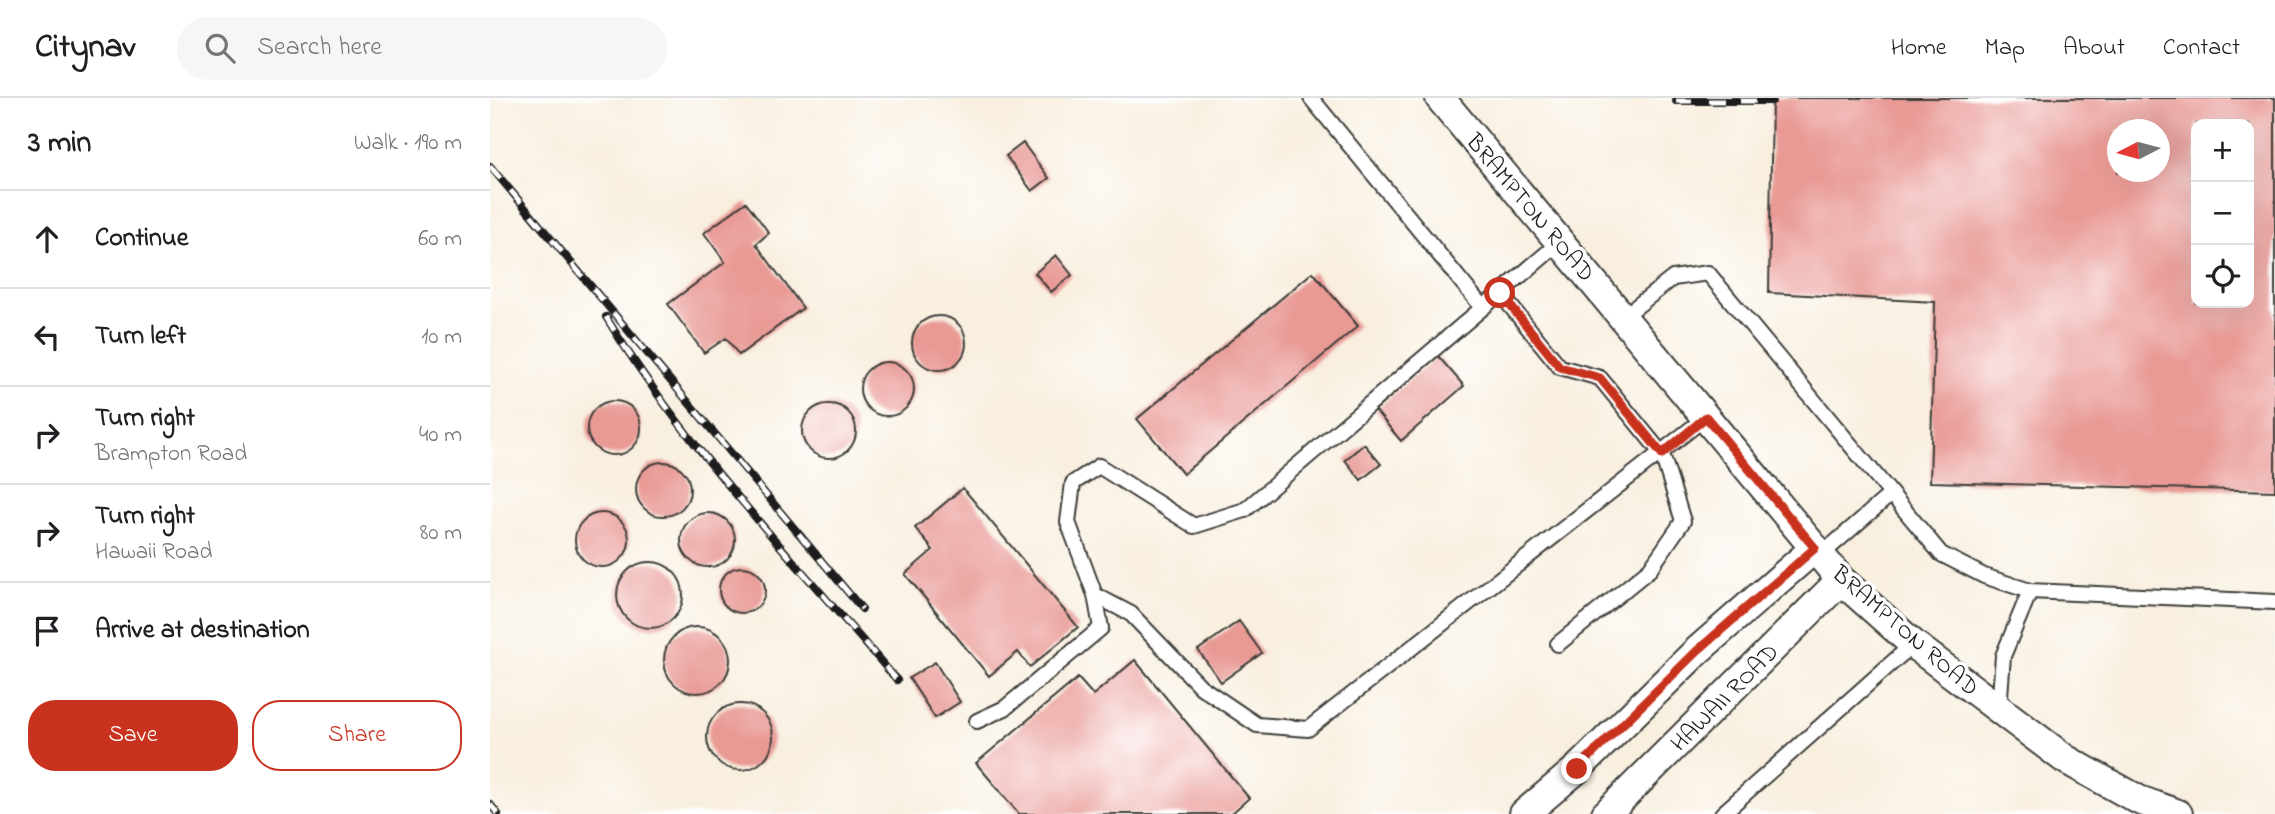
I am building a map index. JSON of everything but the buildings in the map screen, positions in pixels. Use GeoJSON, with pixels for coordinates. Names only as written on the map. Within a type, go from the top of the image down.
{"type":"FeatureCollection","features":[{"type":"Feature","properties":{"kind":"street","name":"BRAMPTON ROAD"},"geometry":{"type":"LineString","coordinates":[[1440,98],[1841,580],[1913,643],[2065,759],[2139,800],[2178,814]]}},
{"type":"Feature","properties":{"kind":"street","name":"HAWAII ROAD"},"geometry":{"type":"LineString","coordinates":[[1524,814],[1577,769],[1697,651],[1818,552]]}},
{"type":"Feature","properties":{"kind":"street","name":"HAWAII ROAD"},"geometry":{"type":"LineString","coordinates":[[1606,814],[1841,580]]}},
{"type":"Feature","properties":{"kind":"lane"},"geometry":{"type":"LineString","coordinates":[[1311,98],[1483,308]]}},
{"type":"Feature","properties":{"kind":"lane"},"geometry":{"type":"LineString","coordinates":[[977,721],[1005,708],[1101,628],[1095,595],[1068,522],[1073,483],[1098,466],[1194,526],[1245,510],[1560,242]]}},
{"type":"Feature","properties":{"kind":"lane"},"geometry":{"type":"LineString","coordinates":[[1623,317],[1673,278],[1708,272],[1941,554],[1984,576],[2030,591],[2275,602]]}},
{"type":"Feature","properties":{"kind":"lane"},"geometry":{"type":"LineString","coordinates":[[1500,293],[1560,367],[1600,378],[1662,454],[1683,521],[1650,569],[1558,644]]}},
{"type":"Feature","properties":{"kind":"lane"},"geometry":{"type":"LineString","coordinates":[[1095,595],[1131,614],[1200,687],[1257,725],[1308,729],[1629,474],[1662,454],[1706,417]]}},
{"type":"Feature","properties":{"kind":"lane"},"geometry":{"type":"LineString","coordinates":[[1818,552],[1891,494]]}},
{"type":"Feature","properties":{"kind":"lane"},"geometry":{"type":"LineString","coordinates":[[1999,709],[2003,656],[2030,591]]}},
{"type":"Feature","properties":{"kind":"lane"},"geometry":{"type":"LineString","coordinates":[[1722,814],[1913,643]]}},
{"type":"Feature","properties":{"kind":"railway"},"geometry":{"type":"LineString","coordinates":[[1676,101],[1772,101]]}},
{"type":"Feature","properties":{"kind":"railway"},"geometry":{"type":"LineString","coordinates":[[490,166],[862,609]]}},
{"type":"Feature","properties":{"kind":"railway"},"geometry":{"type":"LineString","coordinates":[[606,317],[637,366],[707,459],[897,680]]}},
{"type":"Feature","properties":{"kind":"railway"},"geometry":{"type":"LineString","coordinates":[[490,804],[498,814]]}},
{"type":"Feature","properties":{"kind":"route"},"geometry":{"type":"LineString","coordinates":[[1500,293],[1560,367],[1600,378],[1662,454],[1706,417],[1815,548],[1697,651],[1577,769]]}}]}
